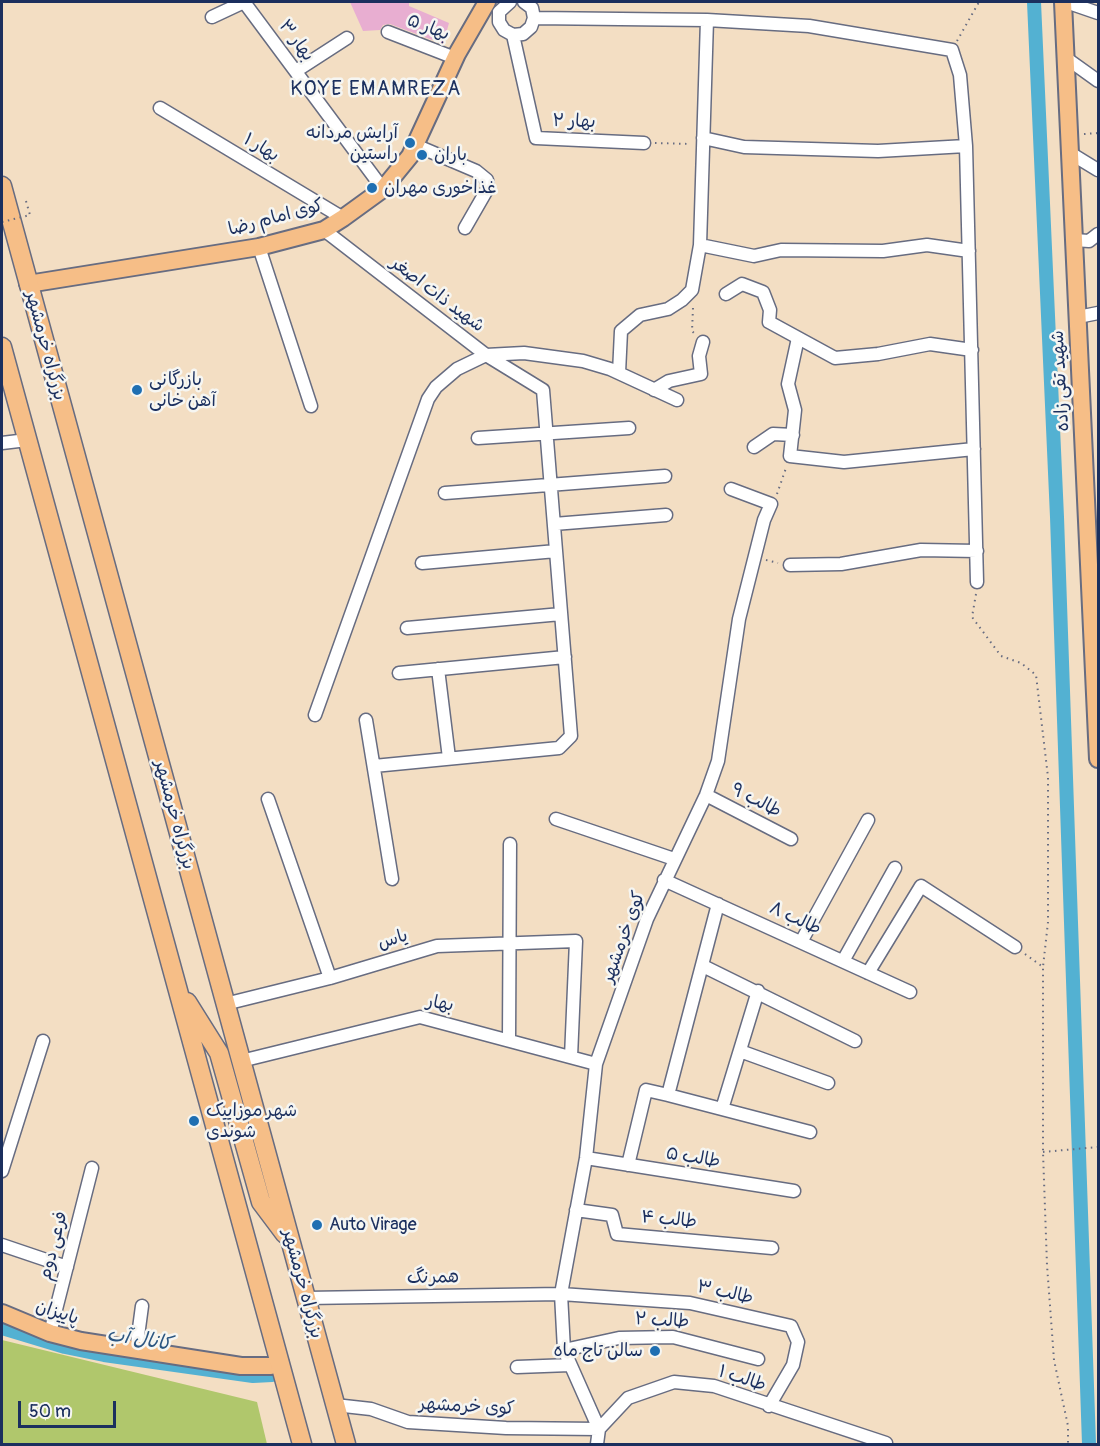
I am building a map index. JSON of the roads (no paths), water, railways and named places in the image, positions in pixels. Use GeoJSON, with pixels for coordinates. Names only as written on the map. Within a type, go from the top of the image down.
{"type":"FeatureCollection","features":[{"type":"Feature","properties":{"kind":"highway","name":"بزرگراه خرمشهر"},"geometry":{"type":"LineString","coordinates":[[2,186],[346,1444]]}},
{"type":"Feature","properties":{"kind":"highway"},"geometry":{"type":"LineString","coordinates":[[2,347],[302,1444]]}},
{"type":"Feature","properties":{"kind":"highway"},"geometry":{"type":"LineString","coordinates":[[177,986],[219,1053],[261,1202],[290,1240]]}},
{"type":"Feature","properties":{"kind":"highway"},"geometry":{"type":"LineString","coordinates":[[215,1127],[256,1117]]}},
{"type":"Feature","properties":{"kind":"main road","name":"شهید تقی زاده"},"geometry":{"type":"LineString","coordinates":[[1064,2],[1078,317],[1093,523],[1098,759]]}},
{"type":"Feature","properties":{"kind":"main road","name":"کوی امام رضا"},"geometry":{"type":"LineString","coordinates":[[28,284],[259,247],[324,230],[394,179],[415,145],[455,58],[489,4]]}},
{"type":"Feature","properties":{"kind":"main road","name":"پاییزان"},"geometry":{"type":"LineString","coordinates":[[2,1313],[50,1333],[136,1351],[242,1366],[271,1366],[280,1363]]}},
{"type":"Feature","properties":{"kind":"street"},"geometry":{"type":"LineString","coordinates":[[212,17],[244,2]]}},
{"type":"Feature","properties":{"kind":"street","name":"بهار ۳"},"geometry":{"type":"LineString","coordinates":[[244,2],[383,189]]}},
{"type":"Feature","properties":{"kind":"street"},"geometry":{"type":"LineString","coordinates":[[510,2],[489,4],[504,30],[513,35],[523,34],[531,27],[534,18],[532,8],[524,2]]}},
{"type":"Feature","properties":{"kind":"street"},"geometry":{"type":"LineString","coordinates":[[1064,2],[1098,13]]}},
{"type":"Feature","properties":{"kind":"street"},"geometry":{"type":"LineString","coordinates":[[534,18],[707,20],[809,26],[952,50],[960,75],[966,146],[978,582]]}},
{"type":"Feature","properties":{"kind":"street"},"geometry":{"type":"LineString","coordinates":[[619,373],[621,331],[640,315],[668,309],[692,290],[700,245],[707,20]]}},
{"type":"Feature","properties":{"kind":"street","name":"بهار ۵"},"geometry":{"type":"LineString","coordinates":[[388,32],[455,58]]}},
{"type":"Feature","properties":{"kind":"street","name":"بهار ۲"},"geometry":{"type":"LineString","coordinates":[[513,35],[537,138],[644,143]]}},
{"type":"Feature","properties":{"kind":"street"},"geometry":{"type":"LineString","coordinates":[[296,71],[347,38]]}},
{"type":"Feature","properties":{"kind":"street"},"geometry":{"type":"LineString","coordinates":[[1066,58],[1098,81]]}},
{"type":"Feature","properties":{"kind":"street","name":"بهار ۱"},"geometry":{"type":"LineString","coordinates":[[160,108],[343,218]]}},
{"type":"Feature","properties":{"kind":"street"},"geometry":{"type":"LineString","coordinates":[[703,141],[744,147],[878,151],[966,146]]}},
{"type":"Feature","properties":{"kind":"street"},"geometry":{"type":"LineString","coordinates":[[415,145],[476,171],[487,180],[488,188],[465,228]]}},
{"type":"Feature","properties":{"kind":"street"},"geometry":{"type":"LineString","coordinates":[[1070,153],[1098,170]]}},
{"type":"Feature","properties":{"kind":"street","name":"شهید ذات اصغر"},"geometry":{"type":"LineString","coordinates":[[324,230],[486,355],[506,352],[583,361],[619,373],[677,400]]}},
{"type":"Feature","properties":{"kind":"street"},"geometry":{"type":"LineString","coordinates":[[1074,240],[1089,241],[1098,234]]}},
{"type":"Feature","properties":{"kind":"street"},"geometry":{"type":"LineString","coordinates":[[700,245],[754,256],[781,250],[883,251],[927,245],[969,251]]}},
{"type":"Feature","properties":{"kind":"street"},"geometry":{"type":"LineString","coordinates":[[259,247],[311,406]]}},
{"type":"Feature","properties":{"kind":"street"},"geometry":{"type":"LineString","coordinates":[[726,294],[742,284],[763,292],[770,310],[769,321],[835,358],[878,354],[930,344],[972,350]]}},
{"type":"Feature","properties":{"kind":"street"},"geometry":{"type":"LineString","coordinates":[[1078,317],[1098,313]]}},
{"type":"Feature","properties":{"kind":"street"},"geometry":{"type":"LineString","coordinates":[[798,338],[788,384],[795,410],[790,456],[844,462],[974,448]]}},
{"type":"Feature","properties":{"kind":"street"},"geometry":{"type":"LineString","coordinates":[[654,390],[669,381],[701,374],[699,356],[703,342]]}},
{"type":"Feature","properties":{"kind":"street"},"geometry":{"type":"LineString","coordinates":[[315,715],[428,399],[436,387],[458,369],[486,355],[543,390],[571,736],[559,748],[374,766]]}},
{"type":"Feature","properties":{"kind":"street"},"geometry":{"type":"LineString","coordinates":[[478,438],[629,428]]}},
{"type":"Feature","properties":{"kind":"street"},"geometry":{"type":"LineString","coordinates":[[754,447],[773,434],[792,435]]}},
{"type":"Feature","properties":{"kind":"street"},"geometry":{"type":"LineString","coordinates":[[2,443],[27,440]]}},
{"type":"Feature","properties":{"kind":"street"},"geometry":{"type":"LineString","coordinates":[[445,493],[665,476]]}},
{"type":"Feature","properties":{"kind":"street","name":"کوی خرمشهر"},"geometry":{"type":"LineString","coordinates":[[335,1405],[371,1410],[408,1422],[506,1428],[599,1429],[564,1350],[561,1294],[586,1158],[596,1064],[647,919],[705,795],[718,761],[739,619],[771,504],[731,489]]}},
{"type":"Feature","properties":{"kind":"street"},"geometry":{"type":"LineString","coordinates":[[554,524],[666,515]]}},
{"type":"Feature","properties":{"kind":"street"},"geometry":{"type":"LineString","coordinates":[[790,565],[841,564],[921,550],[977,551]]}},
{"type":"Feature","properties":{"kind":"street"},"geometry":{"type":"LineString","coordinates":[[422,563],[556,551]]}},
{"type":"Feature","properties":{"kind":"street"},"geometry":{"type":"LineString","coordinates":[[408,628],[561,614]]}},
{"type":"Feature","properties":{"kind":"street"},"geometry":{"type":"LineString","coordinates":[[399,673],[565,657]]}},
{"type":"Feature","properties":{"kind":"street"},"geometry":{"type":"LineString","coordinates":[[438,669],[449,758]]}},
{"type":"Feature","properties":{"kind":"street"},"geometry":{"type":"LineString","coordinates":[[366,720],[392,879]]}},
{"type":"Feature","properties":{"kind":"street","name":"طالب ۹"},"geometry":{"type":"LineString","coordinates":[[705,795],[791,838]]}},
{"type":"Feature","properties":{"kind":"street"},"geometry":{"type":"LineString","coordinates":[[268,799],[330,978]]}},
{"type":"Feature","properties":{"kind":"street"},"geometry":{"type":"LineString","coordinates":[[556,819],[674,859]]}},
{"type":"Feature","properties":{"kind":"street"},"geometry":{"type":"LineString","coordinates":[[801,942],[868,820]]}},
{"type":"Feature","properties":{"kind":"street"},"geometry":{"type":"LineString","coordinates":[[509,1040],[510,844]]}},
{"type":"Feature","properties":{"kind":"street"},"geometry":{"type":"LineString","coordinates":[[843,961],[895,868]]}},
{"type":"Feature","properties":{"kind":"street","name":"طالب ۸"},"geometry":{"type":"LineString","coordinates":[[664,880],[910,992]]}},
{"type":"Feature","properties":{"kind":"street"},"geometry":{"type":"LineString","coordinates":[[868,973],[921,886],[1015,947]]}},
{"type":"Feature","properties":{"kind":"street"},"geometry":{"type":"LineString","coordinates":[[668,1095],[718,904]]}},
{"type":"Feature","properties":{"kind":"street","name":"یاس"},"geometry":{"type":"LineString","coordinates":[[225,1004],[330,978],[436,946],[576,941],[571,1057]]}},
{"type":"Feature","properties":{"kind":"street"},"geometry":{"type":"LineString","coordinates":[[703,966],[758,991],[855,1041]]}},
{"type":"Feature","properties":{"kind":"street"},"geometry":{"type":"LineString","coordinates":[[722,1109],[758,991]]}},
{"type":"Feature","properties":{"kind":"street","name":"بهار"},"geometry":{"type":"LineString","coordinates":[[241,1061],[420,1017],[596,1064]]}},
{"type":"Feature","properties":{"kind":"street"},"geometry":{"type":"LineString","coordinates":[[2,1171],[43,1041]]}},
{"type":"Feature","properties":{"kind":"street"},"geometry":{"type":"LineString","coordinates":[[740,1051],[828,1083]]}},
{"type":"Feature","properties":{"kind":"street"},"geometry":{"type":"LineString","coordinates":[[628,1165],[646,1090],[810,1132]]}},
{"type":"Feature","properties":{"kind":"street","name":"طالب ۵"},"geometry":{"type":"LineString","coordinates":[[586,1158],[794,1191]]}},
{"type":"Feature","properties":{"kind":"street","name":"فرعی دوم"},"geometry":{"type":"LineString","coordinates":[[50,1333],[93,1168]]}},
{"type":"Feature","properties":{"kind":"street","name":"طالب ۴"},"geometry":{"type":"LineString","coordinates":[[576,1210],[612,1215],[617,1234],[772,1248]]}},
{"type":"Feature","properties":{"kind":"street"},"geometry":{"type":"LineString","coordinates":[[2,1245],[67,1268]]}},
{"type":"Feature","properties":{"kind":"street","name":"همرنگ"},"geometry":{"type":"LineString","coordinates":[[306,1298],[561,1294]]}},
{"type":"Feature","properties":{"kind":"street","name":"طالب ۳"},"geometry":{"type":"LineString","coordinates":[[561,1294],[690,1303],[790,1326],[798,1342],[793,1365],[769,1406]]}},
{"type":"Feature","properties":{"kind":"street"},"geometry":{"type":"LineString","coordinates":[[136,1351],[142,1306]]}},
{"type":"Feature","properties":{"kind":"street","name":"طالب ۲"},"geometry":{"type":"LineString","coordinates":[[564,1350],[619,1338],[673,1337],[758,1359]]}},
{"type":"Feature","properties":{"kind":"street"},"geometry":{"type":"LineString","coordinates":[[517,1367],[570,1365]]}},
{"type":"Feature","properties":{"kind":"street","name":"طالب ۱"},"geometry":{"type":"LineString","coordinates":[[599,1429],[628,1398],[674,1383],[714,1386],[886,1443]]}},
{"type":"Feature","properties":{"kind":"street"},"geometry":{"type":"LineString","coordinates":[[597,1444],[599,1429]]}},
{"type":"Feature","properties":{"kind":"waterway"},"geometry":{"type":"LineString","coordinates":[[1034,2],[1057,517],[1089,1444]]}},
{"type":"Feature","properties":{"kind":"waterway","name":"کانال آب"},"geometry":{"type":"LineString","coordinates":[[2,1328],[65,1347],[104,1355],[253,1376],[272,1375]]}},
{"type":"Feature","properties":{"kind":"place","name":"آرایش مردانه راستین"},"geometry":{"type":"Point","coordinates":[410,143]}},
{"type":"Feature","properties":{"kind":"place","name":"باران"},"geometry":{"type":"Point","coordinates":[422,155]}},
{"type":"Feature","properties":{"kind":"place","name":"غذاخوری مهران"},"geometry":{"type":"Point","coordinates":[372,188]}},
{"type":"Feature","properties":{"kind":"place","name":"بازرگانی آهن خانی"},"geometry":{"type":"Point","coordinates":[137,390]}},
{"type":"Feature","properties":{"kind":"place","name":"شهر موزاییک شوندی"},"geometry":{"type":"Point","coordinates":[194,1121]}},
{"type":"Feature","properties":{"kind":"place","name":"Auto Virage"},"geometry":{"type":"Point","coordinates":[317,1225]}},
{"type":"Feature","properties":{"kind":"place","name":"سالن تاج ماه"},"geometry":{"type":"Point","coordinates":[655,1351]}},
{"type":"Feature","properties":{"kind":"district","name":"KOYE EMAMREZA"},"geometry":{"type":"Point","coordinates":[376,90]}}]}
